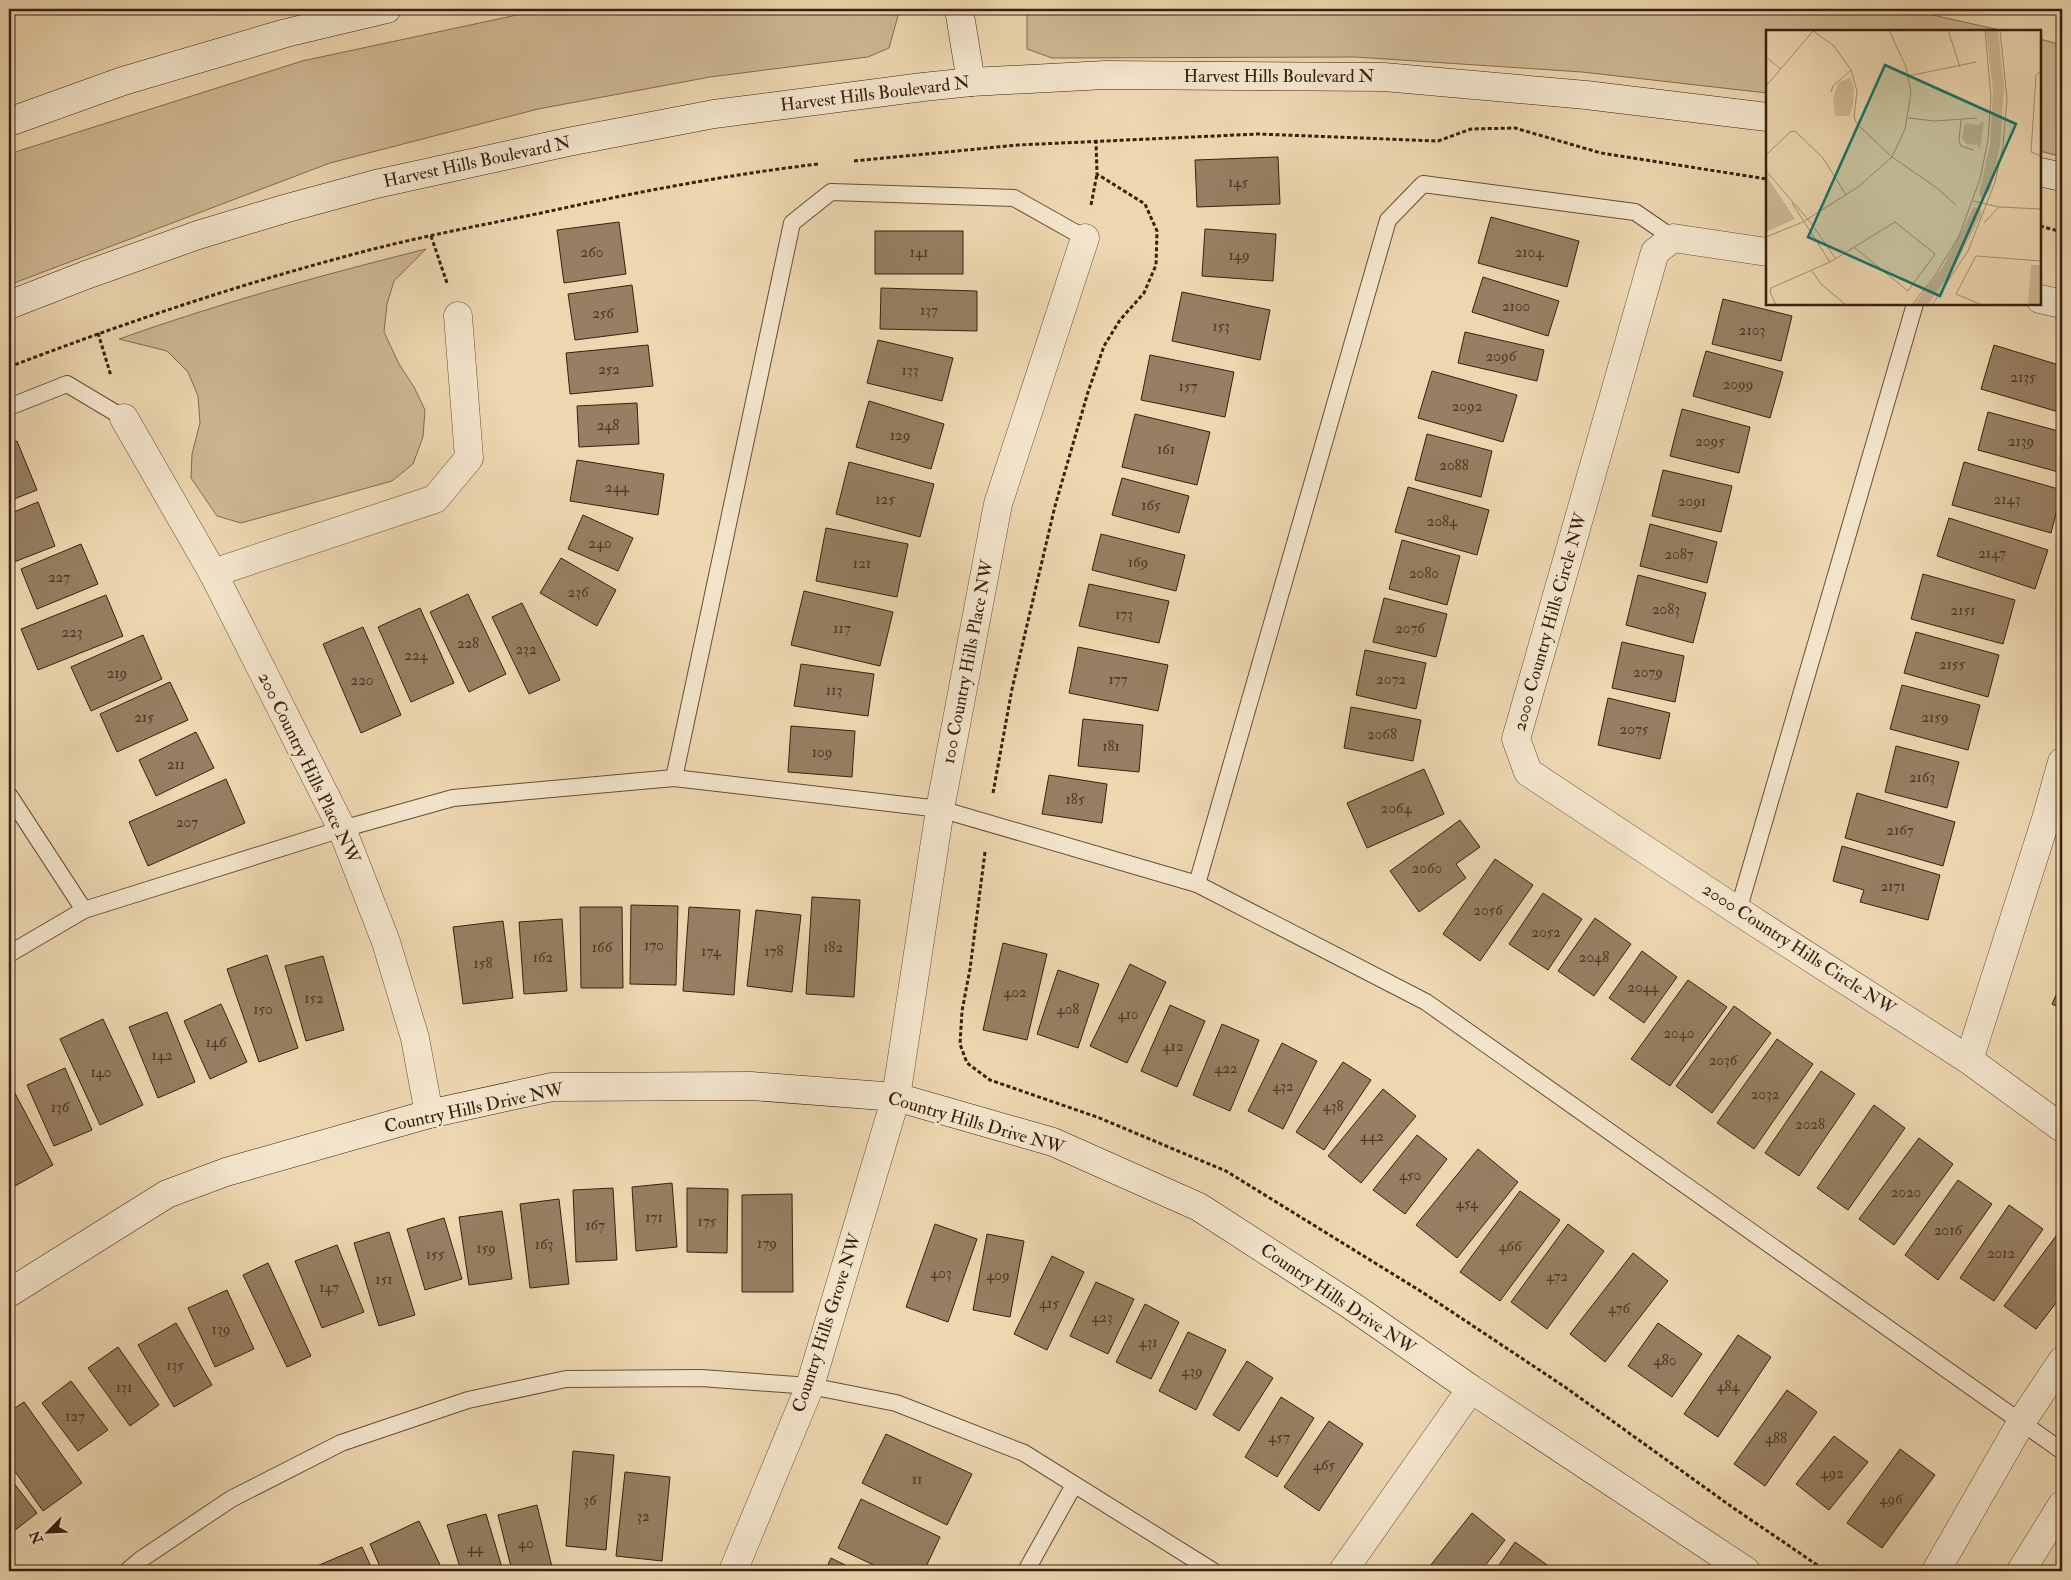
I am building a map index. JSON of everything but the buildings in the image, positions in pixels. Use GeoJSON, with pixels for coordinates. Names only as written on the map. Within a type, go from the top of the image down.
{"type":"FeatureCollection","features":[{"type":"Feature","properties":{"kind":"street"},"geometry":{"type":"LineString","coordinates":[[9,122],[123,81],[286,33],[387,9]]}},
{"type":"Feature","properties":{"kind":"street"},"geometry":{"type":"LineString","coordinates":[[960,9],[971,82]]}},
{"type":"Feature","properties":{"kind":"street","name":"Harvest Hills Boulevard N"},"geometry":{"type":"LineString","coordinates":[[9,305],[198,235],[376,184],[568,142],[714,114],[971,82],[1105,75],[1384,76],[1586,95],[1766,117]]}},
{"type":"Feature","properties":{"kind":"street"},"geometry":{"type":"LineString","coordinates":[[2041,172],[2062,177]]}},
{"type":"Feature","properties":{"kind":"street","name":"100 Country Hills Place NW"},"geometry":{"type":"LineString","coordinates":[[896,1097],[940,809],[998,504],[1085,238]]}},
{"type":"Feature","properties":{"kind":"street"},"geometry":{"type":"LineString","coordinates":[[1672,238],[1766,252]]}},
{"type":"Feature","properties":{"kind":"street","name":"2000 Country Hills Circle NW"},"geometry":{"type":"LineString","coordinates":[[1672,238],[1655,252],[1516,739],[1528,772],[1969,1060],[2062,1128]]}},
{"type":"Feature","properties":{"kind":"street"},"geometry":{"type":"LineString","coordinates":[[2041,299],[2062,304]]}},
{"type":"Feature","properties":{"kind":"street"},"geometry":{"type":"LineString","coordinates":[[213,573],[435,499],[469,458],[458,316]]}},
{"type":"Feature","properties":{"kind":"street","name":"200 Country Hills Place NW"},"geometry":{"type":"LineString","coordinates":[[124,418],[213,573],[342,829],[386,942],[415,1038],[428,1114]]}},
{"type":"Feature","properties":{"kind":"street"},"geometry":{"type":"LineString","coordinates":[[1969,1060],[2054,824],[2062,762]]}},
{"type":"Feature","properties":{"kind":"street","name":"Country Hills Drive NW"},"geometry":{"type":"LineString","coordinates":[[9,1292],[167,1194],[226,1172],[428,1114],[552,1087],[751,1086],[896,1097],[1053,1142],[1199,1207],[1349,1304],[1471,1388],[1746,1571]]}},
{"type":"Feature","properties":{"kind":"street","name":"Country Hills Grove NW"},"geometry":{"type":"LineString","coordinates":[[732,1571],[810,1386],[896,1097]]}},
{"type":"Feature","properties":{"kind":"street"},"geometry":{"type":"LineString","coordinates":[[1936,1571],[2022,1421],[2062,1361]]}},
{"type":"Feature","properties":{"kind":"street"},"geometry":{"type":"LineString","coordinates":[[1344,1571],[1471,1388]]}},
{"type":"Feature","properties":{"kind":"street"},"geometry":{"type":"LineString","coordinates":[[2021,1571],[2062,1505]]}},
{"type":"Feature","properties":{"kind":"lane"},"geometry":{"type":"LineString","coordinates":[[1197,884],[1388,220],[1423,184],[1635,212],[1672,238]]}},
{"type":"Feature","properties":{"kind":"lane"},"geometry":{"type":"LineString","coordinates":[[674,778],[792,222],[831,192],[1014,198],[1085,238]]}},
{"type":"Feature","properties":{"kind":"lane"},"geometry":{"type":"LineString","coordinates":[[1738,910],[1915,305]]}},
{"type":"Feature","properties":{"kind":"lane"},"geometry":{"type":"LineString","coordinates":[[9,407],[67,384],[124,418]]}},
{"type":"Feature","properties":{"kind":"lane"},"geometry":{"type":"LineString","coordinates":[[9,954],[84,910],[342,829],[453,798],[674,778],[940,809],[1197,884],[1426,1002],[2062,1450]]}},
{"type":"Feature","properties":{"kind":"lane"},"geometry":{"type":"LineString","coordinates":[[9,795],[84,910]]}},
{"type":"Feature","properties":{"kind":"lane"},"geometry":{"type":"LineString","coordinates":[[127,1571],[140,1560],[231,1499],[333,1447],[468,1400],[566,1379],[701,1378],[810,1386],[896,1403],[1024,1453],[1213,1571]]}},
{"type":"Feature","properties":{"kind":"lane"},"geometry":{"type":"LineString","coordinates":[[1026,1571],[1074,1485]]}},
{"type":"Feature","properties":{"kind":"path"},"geometry":{"type":"LineString","coordinates":[[853,161],[1018,145],[1258,134],[1438,141],[1471,129],[1515,128],[1601,152],[1766,178]]}},
{"type":"Feature","properties":{"kind":"path"},"geometry":{"type":"LineString","coordinates":[[1096,141],[1097,174],[1145,204],[1157,231],[1156,265],[1144,293],[1120,320],[1104,346],[1088,392],[1055,506],[1012,689],[996,772],[970,969],[962,1011],[960,1044],[967,1064],[990,1080],[1097,1117],[1226,1171],[1422,1292],[1565,1387],[1732,1507],[1826,1571]]}},
{"type":"Feature","properties":{"kind":"path"},"geometry":{"type":"LineString","coordinates":[[9,367],[98,333],[220,293],[337,258],[630,194],[825,163]]}},
{"type":"Feature","properties":{"kind":"path"},"geometry":{"type":"LineString","coordinates":[[2041,226],[2062,232]]}},
{"type":"Feature","properties":{"kind":"path"},"geometry":{"type":"LineString","coordinates":[[431,236],[458,316]]}},
{"type":"Feature","properties":{"kind":"shaded area"},"geometry":{"type":"Polygon","coordinates":[[[545,9],[897,9],[899,12],[889,48],[868,57],[710,77],[538,109],[330,163],[9,285],[9,154],[302,61],[545,9]]]}},
{"type":"Feature","properties":{"kind":"shaded area"},"geometry":{"type":"Polygon","coordinates":[[[1027,9],[1906,9],[2000,30],[1766,30],[1766,93],[1582,72],[1355,57],[1052,58],[1027,49],[1027,9]]]}},
{"type":"Feature","properties":{"kind":"shaded area"},"geometry":{"type":"Polygon","coordinates":[[[2041,39],[2062,45],[2062,157],[2041,151],[2041,39]]]}},
{"type":"Feature","properties":{"kind":"shaded area"},"geometry":{"type":"Polygon","coordinates":[[[426,249],[394,281],[387,304],[384,332],[399,364],[414,387],[425,410],[423,437],[413,464],[392,481],[241,523],[217,516],[191,478],[192,454],[200,423],[198,396],[188,372],[167,351],[119,339],[271,290],[426,249]]]}}]}
